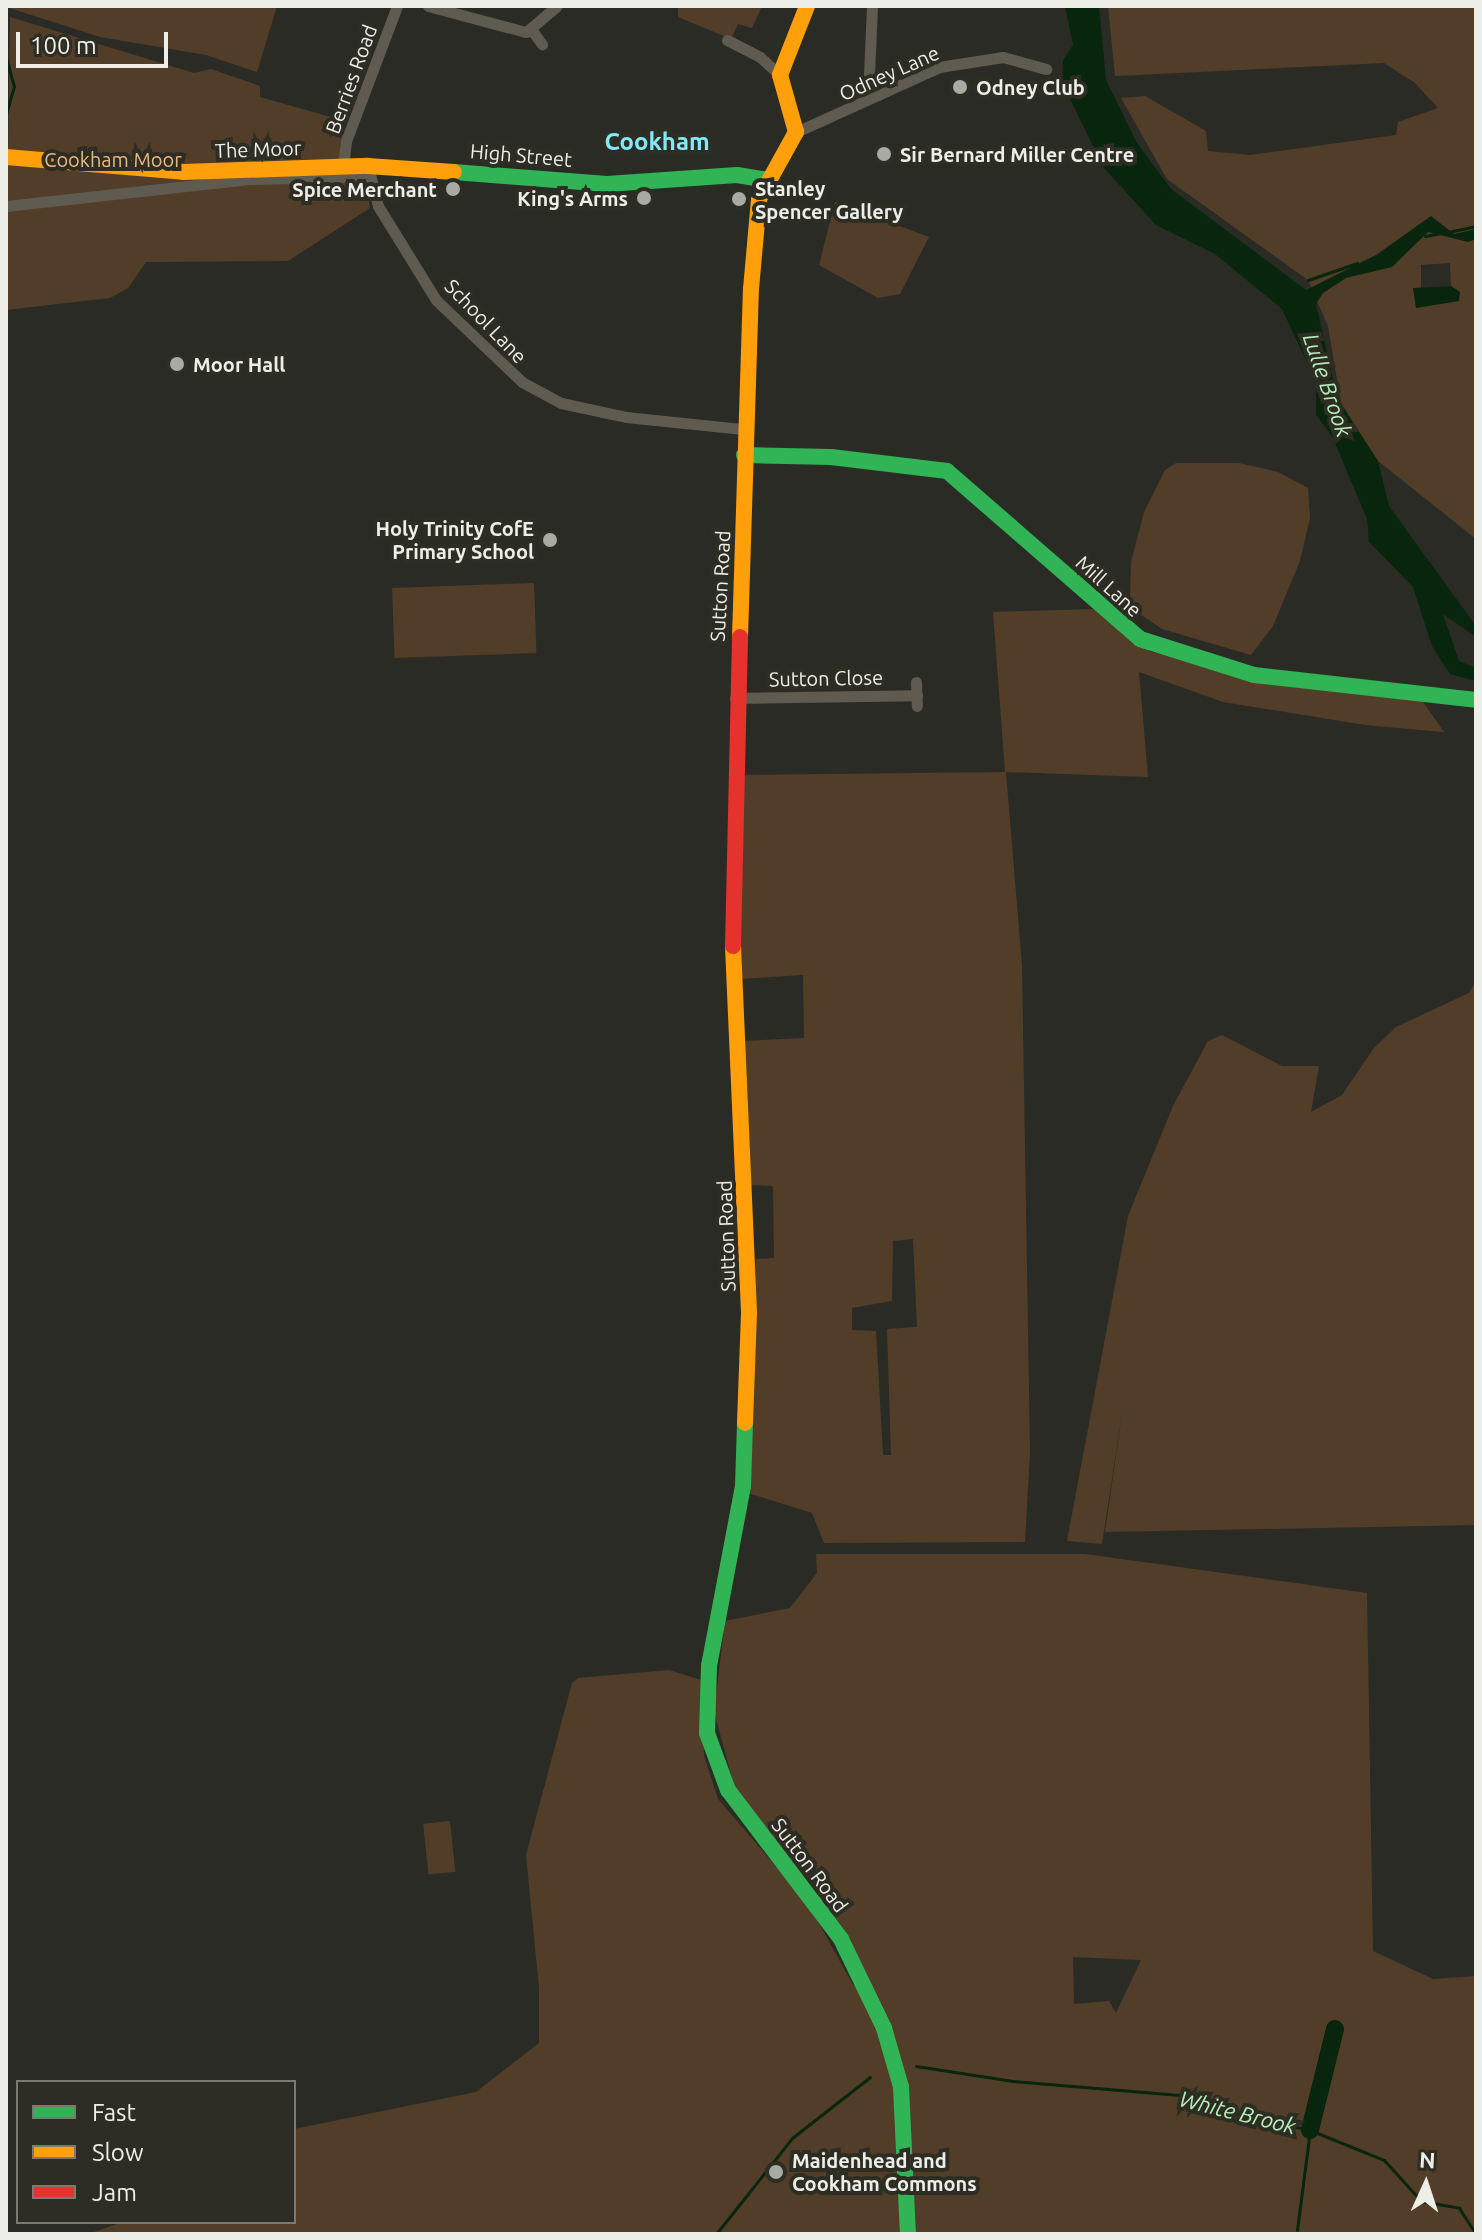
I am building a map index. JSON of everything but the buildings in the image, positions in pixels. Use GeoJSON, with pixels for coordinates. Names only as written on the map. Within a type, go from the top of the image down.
{"type":"FeatureCollection","features":[{"type":"Feature","properties":{"kind":"main road"},"geometry":{"type":"LineString","coordinates":[[796,132],[780,75],[807,6]]}},
{"type":"Feature","properties":{"kind":"main road","name":"Sutton Road"},"geometry":{"type":"LineString","coordinates":[[796,132],[759,199],[743,429],[735,698],[733,995],[749,1313],[743,1486],[709,1666],[707,1733],[728,1790],[841,1939],[884,2028],[901,2087],[908,2234]]}},
{"type":"Feature","properties":{"kind":"main road","name":"The Moor"},"geometry":{"type":"LineString","coordinates":[[6,157],[183,172],[343,166],[367,171]]}},
{"type":"Feature","properties":{"kind":"main road","name":"High Street"},"geometry":{"type":"LineString","coordinates":[[367,171],[607,184],[737,175],[767,180]]}},
{"type":"Feature","properties":{"kind":"main road","name":"Mill Lane"},"geometry":{"type":"LineString","coordinates":[[744,455],[831,457],[947,471],[1000,512],[1140,639],[1254,675],[1476,700]]}},
{"type":"Feature","properties":{"kind":"street","name":"Berries Road"},"geometry":{"type":"LineString","coordinates":[[343,166],[346,141],[397,6]]}},
{"type":"Feature","properties":{"kind":"street"},"geometry":{"type":"LineString","coordinates":[[428,6],[505,30],[531,29],[557,6]]}},
{"type":"Feature","properties":{"kind":"street"},"geometry":{"type":"LineString","coordinates":[[872,6],[869,76],[878,95]]}},
{"type":"Feature","properties":{"kind":"street"},"geometry":{"type":"LineString","coordinates":[[531,29],[542,44]]}},
{"type":"Feature","properties":{"kind":"street"},"geometry":{"type":"LineString","coordinates":[[727,40],[760,57],[780,75]]}},
{"type":"Feature","properties":{"kind":"street","name":"Odney Lane"},"geometry":{"type":"LineString","coordinates":[[796,132],[939,67],[972,59],[1003,57],[1046,69]]}},
{"type":"Feature","properties":{"kind":"street"},"geometry":{"type":"LineString","coordinates":[[10,205],[252,179],[367,171]]}},
{"type":"Feature","properties":{"kind":"street","name":"School Lane"},"geometry":{"type":"LineString","coordinates":[[367,171],[378,206],[436,300],[522,382],[561,403],[587,409],[743,429]]}},
{"type":"Feature","properties":{"kind":"street","name":"Sutton Close"},"geometry":{"type":"LineString","coordinates":[[735,698],[917,700],[916,682]]}},
{"type":"Feature","properties":{"kind":"green space"},"geometry":{"type":"Polygon","coordinates":[[[277,6],[257,72],[206,55],[100,37],[6,7],[277,6]]]}},
{"type":"Feature","properties":{"kind":"green space"},"geometry":{"type":"Polygon","coordinates":[[[678,6],[762,6],[752,28],[738,24],[731,39],[678,17],[678,6]]]}},
{"type":"Feature","properties":{"kind":"green space"},"geometry":{"type":"Polygon","coordinates":[[[1108,6],[1476,6],[1476,539],[1378,461],[1352,425],[1341,403],[1328,326],[1308,280],[1167,179],[1121,98],[1145,96],[1206,131],[1208,151],[1250,155],[1396,135],[1398,122],[1438,108],[1415,83],[1384,63],[1115,76],[1108,6]],[[1450,263],[1421,265],[1421,288],[1413,289],[1460,292],[1451,286],[1450,263]]]}},
{"type":"Feature","properties":{"kind":"green space","name":"Cookham Moor"},"geometry":{"type":"Polygon","coordinates":[[[10,17],[194,73],[211,69],[260,86],[260,97],[345,121],[341,155],[367,191],[370,208],[288,261],[146,262],[128,288],[110,298],[6,310],[10,17]]]}},
{"type":"Feature","properties":{"kind":"green space"},"geometry":{"type":"Polygon","coordinates":[[[835,202],[929,237],[900,294],[878,298],[819,265],[835,202]]]}},
{"type":"Feature","properties":{"kind":"green space"},"geometry":{"type":"Polygon","coordinates":[[[1176,463],[1239,463],[1278,472],[1308,488],[1310,518],[1300,561],[1273,626],[1251,655],[1162,629],[1140,614],[1130,598],[1131,562],[1144,512],[1165,470],[1176,463]]]}},
{"type":"Feature","properties":{"kind":"green space"},"geometry":{"type":"Polygon","coordinates":[[[534,583],[536,653],[395,658],[392,588],[534,583]]]}},
{"type":"Feature","properties":{"kind":"green space"},"geometry":{"type":"Polygon","coordinates":[[[1095,609],[1151,652],[1419,696],[1444,732],[1365,725],[1223,702],[1139,672],[1148,777],[1006,772],[1022,965],[1030,1453],[1025,1542],[824,1543],[812,1513],[745,1492],[756,1259],[774,1258],[773,1186],[751,1185],[743,1041],[804,1038],[803,975],[739,979],[739,775],[1005,772],[993,612],[1095,609]],[[913,1239],[893,1241],[892,1301],[852,1308],[852,1330],[876,1331],[883,1455],[891,1455],[887,1329],[917,1327],[913,1239]]]}},
{"type":"Feature","properties":{"kind":"green space"},"geometry":{"type":"Polygon","coordinates":[[[1476,981],[1476,1525],[1105,1532],[1123,1407],[1102,1544],[1067,1541],[1128,1216],[1173,1106],[1208,1041],[1222,1035],[1282,1066],[1319,1066],[1311,1112],[1342,1095],[1374,1048],[1396,1027],[1469,993],[1476,981]]]}},
{"type":"Feature","properties":{"kind":"green space"},"geometry":{"type":"Polygon","coordinates":[[[816,1554],[1085,1554],[1367,1593],[1373,1951],[1433,1979],[1476,1976],[1476,2234],[88,2234],[117,2224],[296,2224],[296,2129],[476,2092],[539,2043],[539,1988],[526,1855],[572,1683],[578,1678],[669,1670],[701,1680],[704,1756],[718,1799],[809,1905],[853,1985],[874,1992],[847,1933],[735,1788],[714,1712],[725,1621],[790,1608],[817,1573],[816,1554]],[[1073,1957],[1074,2004],[1109,2001],[1116,2013],[1141,1960],[1073,1957]]]}},
{"type":"Feature","properties":{"kind":"green space"},"geometry":{"type":"Polygon","coordinates":[[[450,1821],[455,1872],[428,1875],[423,1824],[450,1821]]]}},
{"type":"Feature","properties":{"kind":"water","name":"Lulle Brook"},"geometry":{"type":"Polygon","coordinates":[[[1065,6],[1099,6],[1106,80],[1137,143],[1171,189],[1306,290],[1376,255],[1431,216],[1454,234],[1476,229],[1476,239],[1468,242],[1428,232],[1392,267],[1346,278],[1323,293],[1316,304],[1337,397],[1378,461],[1389,506],[1476,626],[1476,637],[1443,614],[1459,661],[1476,668],[1476,681],[1450,674],[1432,646],[1413,587],[1369,542],[1367,519],[1332,436],[1316,415],[1316,381],[1282,309],[1215,254],[1156,225],[1104,168],[1062,83],[1063,60],[1073,45],[1065,6]]]}},
{"type":"Feature","properties":{"kind":"water"},"geometry":{"type":"Polygon","coordinates":[[[1451,286],[1460,292],[1459,301],[1416,308],[1413,288],[1451,286]]]}},
{"type":"Feature","properties":{"kind":"waterway"},"geometry":{"type":"LineString","coordinates":[[6,57],[14,86],[6,114]]}},
{"type":"Feature","properties":{"kind":"waterway"},"geometry":{"type":"LineString","coordinates":[[1448,232],[1476,226]]}},
{"type":"Feature","properties":{"kind":"waterway"},"geometry":{"type":"LineString","coordinates":[[1425,236],[1441,233]]}},
{"type":"Feature","properties":{"kind":"waterway"},"geometry":{"type":"LineString","coordinates":[[1308,280],[1357,263]]}},
{"type":"Feature","properties":{"kind":"waterway"},"geometry":{"type":"LineString","coordinates":[[1310,2130],[1335,2029]]}},
{"type":"Feature","properties":{"kind":"waterway","name":"White Brook"},"geometry":{"type":"LineString","coordinates":[[916,2066],[1013,2081],[1191,2096],[1249,2117],[1310,2130],[1384,2160],[1421,2201],[1459,2208],[1476,2234]]}},
{"type":"Feature","properties":{"kind":"waterway","name":"White Brook"},"geometry":{"type":"LineString","coordinates":[[716,2234],[792,2138],[870,2077]]}},
{"type":"Feature","properties":{"kind":"waterway"},"geometry":{"type":"LineString","coordinates":[[1297,2230],[1310,2130]]}},
{"type":"Feature","properties":{"kind":"traffic: fast"},"geometry":{"type":"LineString","coordinates":[[454,172],[607,184],[737,175],[767,180]]}},
{"type":"Feature","properties":{"kind":"traffic: fast"},"geometry":{"type":"LineString","coordinates":[[744,455],[831,457],[947,471],[1140,639],[1254,675],[1476,700]]}},
{"type":"Feature","properties":{"kind":"traffic: fast"},"geometry":{"type":"LineString","coordinates":[[745,1423],[743,1486],[709,1666],[707,1733],[728,1790],[841,1939],[884,2028],[901,2087],[908,2234]]}},
{"type":"Feature","properties":{"kind":"traffic: slow"},"geometry":{"type":"LineString","coordinates":[[740,637],[751,289],[759,199],[796,132],[780,75],[807,6]]}},
{"type":"Feature","properties":{"kind":"traffic: slow"},"geometry":{"type":"LineString","coordinates":[[6,157],[183,172],[368,166],[454,172]]}},
{"type":"Feature","properties":{"kind":"traffic: slow"},"geometry":{"type":"LineString","coordinates":[[733,946],[749,1313],[745,1423]]}},
{"type":"Feature","properties":{"kind":"traffic: jam"},"geometry":{"type":"LineString","coordinates":[[733,946],[740,637]]}},
{"type":"Feature","properties":{"kind":"place","name":"Odney Club"},"geometry":{"type":"Point","coordinates":[960,87]}},
{"type":"Feature","properties":{"kind":"place","name":"Sir Bernard Miller Centre"},"geometry":{"type":"Point","coordinates":[884,154]}},
{"type":"Feature","properties":{"kind":"place","name":"Spice Merchant"},"geometry":{"type":"Point","coordinates":[453,189]}},
{"type":"Feature","properties":{"kind":"place","name":"King's Arms"},"geometry":{"type":"Point","coordinates":[644,198]}},
{"type":"Feature","properties":{"kind":"place","name":"Stanley Spencer Gallery"},"geometry":{"type":"Point","coordinates":[739,199]}},
{"type":"Feature","properties":{"kind":"place","name":"Moor Hall"},"geometry":{"type":"Point","coordinates":[177,364]}},
{"type":"Feature","properties":{"kind":"place","name":"Holy Trinity CofE Primary School"},"geometry":{"type":"Point","coordinates":[550,540]}},
{"type":"Feature","properties":{"kind":"place","name":"Maidenhead and Cookham Commons"},"geometry":{"type":"Point","coordinates":[776,2172]}},
{"type":"Feature","properties":{"kind":"district","name":"Cookham"},"geometry":{"type":"Point","coordinates":[657,142]}}]}
